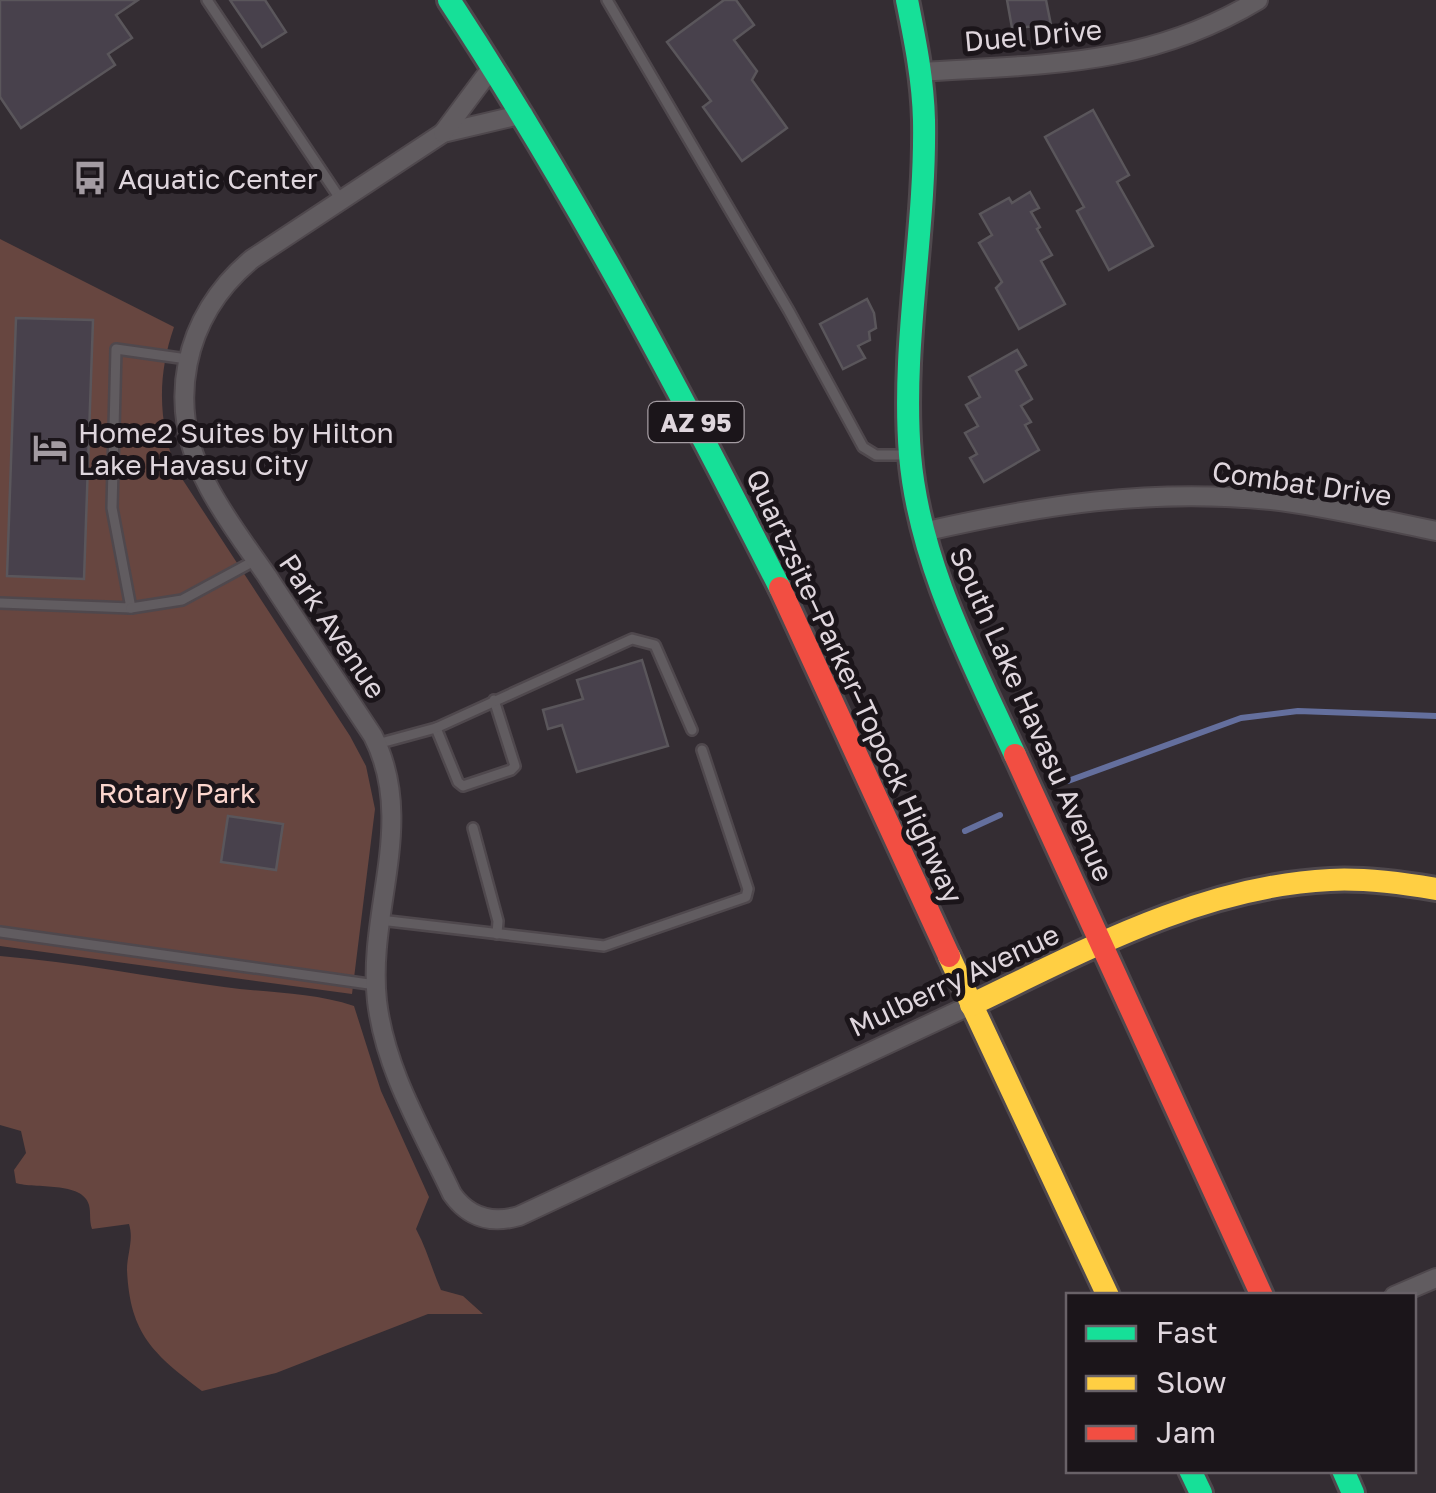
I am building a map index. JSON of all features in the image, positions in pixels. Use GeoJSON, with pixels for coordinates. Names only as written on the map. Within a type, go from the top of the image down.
{"type":"FeatureCollection","features":[{"type":"Feature","properties":{"kind":"main road","name":"AZ 95"},"geometry":{"type":"LineString","coordinates":[[449,0],[524,114]]}},
{"type":"Feature","properties":{"kind":"main road","name":"South Lake Havasu Avenue"},"geometry":{"type":"LineString","coordinates":[[908,0],[920,72],[924,169],[910,367],[910,455],[923,532],[954,624],[1261,1293]]}},
{"type":"Feature","properties":{"kind":"main road","name":"Quartzsite–Parker–Topock Highway"},"geometry":{"type":"LineString","coordinates":[[524,114],[674,380],[790,608],[1107,1293]]}},
{"type":"Feature","properties":{"kind":"main road","name":"Mulberry Avenue"},"geometry":{"type":"LineString","coordinates":[[971,1006],[1101,944],[1222,899],[1285,884],[1349,879],[1436,889]]}},
{"type":"Feature","properties":{"kind":"street","name":"Duel Drive"},"geometry":{"type":"LineString","coordinates":[[920,72],[1073,63],[1120,56],[1198,32],[1258,0]]}},
{"type":"Feature","properties":{"kind":"street","name":"Park Avenue"},"geometry":{"type":"LineString","coordinates":[[442,134],[493,66]]}},
{"type":"Feature","properties":{"kind":"street","name":"Park Avenue"},"geometry":{"type":"LineString","coordinates":[[519,1216],[502,1220],[484,1218],[467,1210],[452,1194],[392,1065],[380,1021],[376,985],[393,809],[388,771],[377,744],[208,486],[194,453],[184,407],[187,360],[205,313],[228,281],[252,258],[442,134],[524,114]]}},
{"type":"Feature","properties":{"kind":"street","name":"Combat Drive"},"geometry":{"type":"LineString","coordinates":[[923,532],[1031,508],[1152,496],[1274,500],[1436,531]]}},
{"type":"Feature","properties":{"kind":"street","name":"Mulberry Avenue"},"geometry":{"type":"LineString","coordinates":[[519,1216],[971,1006]]}},
{"type":"Feature","properties":{"kind":"street"},"geometry":{"type":"LineString","coordinates":[[1401,1293],[1436,1278]]}},
{"type":"Feature","properties":{"kind":"lane"},"geometry":{"type":"LineString","coordinates":[[207,0],[341,200]]}},
{"type":"Feature","properties":{"kind":"lane"},"geometry":{"type":"LineString","coordinates":[[607,0],[780,295],[863,447],[876,455],[910,455]]}},
{"type":"Feature","properties":{"kind":"lane"},"geometry":{"type":"LineString","coordinates":[[131,608],[112,508],[116,349],[187,360]]}},
{"type":"Feature","properties":{"kind":"lane"},"geometry":{"type":"LineString","coordinates":[[0,603],[131,608],[182,600],[256,560]]}},
{"type":"Feature","properties":{"kind":"lane"},"geometry":{"type":"LineString","coordinates":[[377,744],[436,728],[632,638],[655,645],[692,730]]}},
{"type":"Feature","properties":{"kind":"lane"},"geometry":{"type":"LineString","coordinates":[[436,728],[463,786],[510,770],[515,766],[494,700]]}},
{"type":"Feature","properties":{"kind":"lane"},"geometry":{"type":"LineString","coordinates":[[380,920],[604,946],[746,897],[748,890],[702,750]]}},
{"type":"Feature","properties":{"kind":"lane"},"geometry":{"type":"LineString","coordinates":[[473,828],[498,921],[497,934]]}},
{"type":"Feature","properties":{"kind":"lane"},"geometry":{"type":"LineString","coordinates":[[0,932],[376,985]]}},
{"type":"Feature","properties":{"kind":"green space","name":"Rotary Park"},"geometry":{"type":"Polygon","coordinates":[[[0,239],[174,327],[162,399],[166,435],[177,471],[366,766],[375,809],[352,994],[0,946],[0,239]]]}},
{"type":"Feature","properties":{"kind":"green space"},"geometry":{"type":"Polygon","coordinates":[[[0,956],[306,995],[354,1006],[381,1091],[429,1197],[416,1229],[441,1290],[463,1296],[483,1314],[428,1314],[276,1373],[202,1391],[158,1354],[139,1327],[129,1292],[129,1224],[92,1229],[89,1205],[78,1192],[16,1183],[14,1170],[26,1153],[21,1131],[0,1125],[0,956]]]}},
{"type":"Feature","properties":{"kind":"building"},"geometry":{"type":"Polygon","coordinates":[[[0,0],[138,0],[116,15],[132,38],[108,54],[115,65],[21,128],[0,97],[0,0]]]}},
{"type":"Feature","properties":{"kind":"building"},"geometry":{"type":"Polygon","coordinates":[[[230,0],[265,0],[286,32],[262,47],[230,0]]]}},
{"type":"Feature","properties":{"kind":"building"},"geometry":{"type":"Polygon","coordinates":[[[724,0],[736,0],[754,25],[734,40],[757,71],[752,80],[787,128],[742,161],[703,107],[711,101],[667,42],[724,0]]]}},
{"type":"Feature","properties":{"kind":"building"},"geometry":{"type":"Polygon","coordinates":[[[1007,0],[1046,0],[1051,25],[1012,28],[1007,0]]]}},
{"type":"Feature","properties":{"kind":"building"},"geometry":{"type":"Polygon","coordinates":[[[1093,110],[1129,175],[1117,182],[1153,246],[1109,270],[1077,211],[1084,207],[1045,137],[1093,110]]]}},
{"type":"Feature","properties":{"kind":"building"},"geometry":{"type":"Polygon","coordinates":[[[1030,192],[1039,208],[1031,212],[1052,255],[1041,261],[1065,304],[1019,329],[996,288],[1002,282],[979,243],[992,235],[980,214],[1030,192]]]}},
{"type":"Feature","properties":{"kind":"building"},"geometry":{"type":"Polygon","coordinates":[[[867,299],[876,328],[869,332],[870,340],[858,346],[865,358],[843,369],[820,324],[867,299]]]}},
{"type":"Feature","properties":{"kind":"building","name":"Home2 Suites by Hilton Lake Havasu City"},"geometry":{"type":"Polygon","coordinates":[[[16,318],[93,320],[84,579],[7,576],[16,318]]]}},
{"type":"Feature","properties":{"kind":"building"},"geometry":{"type":"Polygon","coordinates":[[[1017,350],[1026,365],[1016,371],[1032,399],[1021,406],[1031,422],[1025,425],[1039,450],[984,482],[970,458],[977,454],[965,433],[978,426],[966,405],[980,397],[969,377],[1017,350]]]}},
{"type":"Feature","properties":{"kind":"building"},"geometry":{"type":"Polygon","coordinates":[[[642,660],[668,746],[577,772],[562,725],[548,729],[543,710],[583,699],[577,680],[642,660]]]}},
{"type":"Feature","properties":{"kind":"building"},"geometry":{"type":"Polygon","coordinates":[[[228,816],[283,824],[276,870],[221,862],[228,816]]]}},
{"type":"Feature","properties":{"kind":"waterway"},"geometry":{"type":"LineString","coordinates":[[1068,781],[1241,718],[1298,711],[1436,716]]}},
{"type":"Feature","properties":{"kind":"waterway"},"geometry":{"type":"LineString","coordinates":[[965,831],[1000,815]]}},
{"type":"Feature","properties":{"kind":"traffic: fast"},"geometry":{"type":"LineString","coordinates":[[449,0],[539,143],[623,290],[780,588]]}},
{"type":"Feature","properties":{"kind":"traffic: fast"},"geometry":{"type":"LineString","coordinates":[[907,0],[924,120],[909,371],[910,455],[915,495],[949,609],[1015,755]]}},
{"type":"Feature","properties":{"kind":"traffic: fast"},"geometry":{"type":"LineString","coordinates":[[1191,1473],[1201,1493]]}},
{"type":"Feature","properties":{"kind":"traffic: fast"},"geometry":{"type":"LineString","coordinates":[[1344,1473],[1353,1493]]}},
{"type":"Feature","properties":{"kind":"traffic: slow"},"geometry":{"type":"LineString","coordinates":[[971,1005],[1145,924],[1236,894],[1343,880],[1436,889]]}},
{"type":"Feature","properties":{"kind":"traffic: slow"},"geometry":{"type":"LineString","coordinates":[[949,956],[1107,1293]]}},
{"type":"Feature","properties":{"kind":"traffic: jam"},"geometry":{"type":"LineString","coordinates":[[780,588],[949,956]]}},
{"type":"Feature","properties":{"kind":"traffic: jam"},"geometry":{"type":"LineString","coordinates":[[1015,755],[1261,1293]]}},
{"type":"Feature","properties":{"kind":"place","name":"Aquatic Center"},"geometry":{"type":"Point","coordinates":[90,178]}},
{"type":"Feature","properties":{"kind":"place","name":"Home2 Suites by Hilton Lake Havasu City"},"geometry":{"type":"Point","coordinates":[50,448]}}]}
